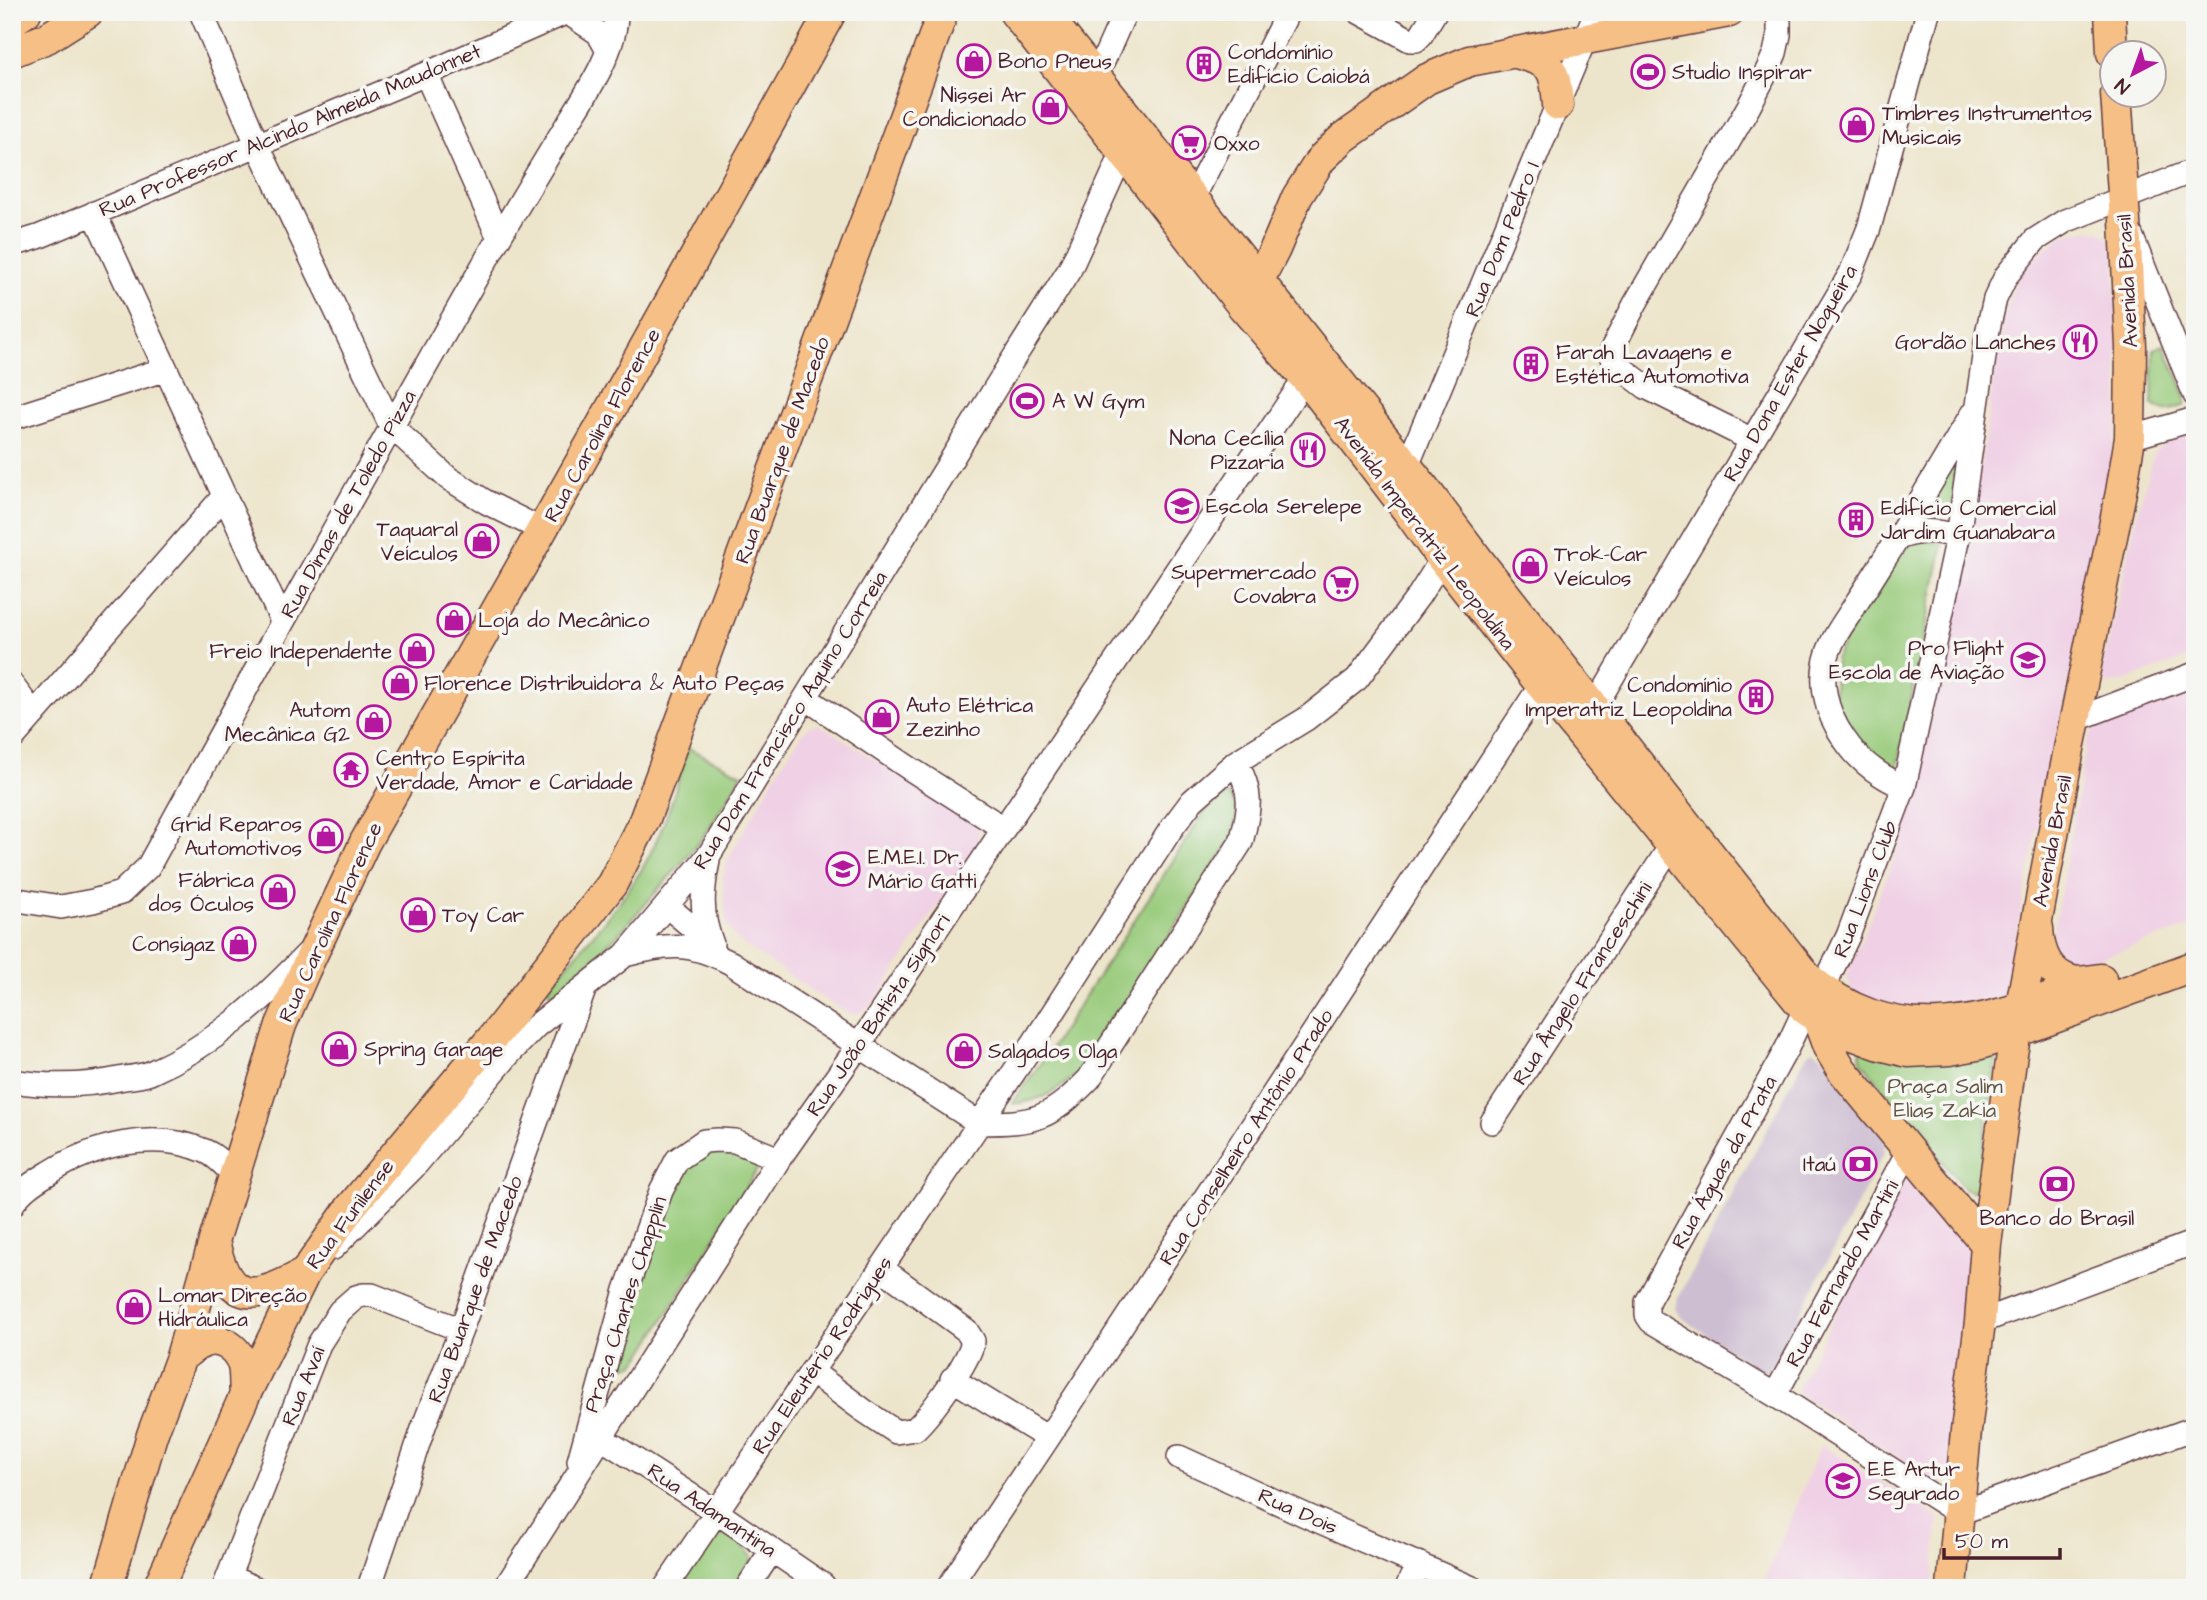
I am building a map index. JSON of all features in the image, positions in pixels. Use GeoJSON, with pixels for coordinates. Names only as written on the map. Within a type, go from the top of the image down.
{"type":"FeatureCollection","features":[{"type":"Feature","properties":{"kind":"main road"},"geometry":{"type":"LineString","coordinates":[[12,21],[26,12]]}},
{"type":"Feature","properties":{"kind":"main road"},"geometry":{"type":"LineString","coordinates":[[12,52],[47,38],[88,12]]}},
{"type":"Feature","properties":{"kind":"main road","name":"Rua Carolina Florence"},"geometry":{"type":"LineString","coordinates":[[107,1588],[152,1435],[181,1357],[281,1025],[319,941],[365,842],[831,12]]}},
{"type":"Feature","properties":{"kind":"main road","name":"Rua Buarque de Macedo"},"geometry":{"type":"LineString","coordinates":[[612,884],[644,821],[671,753],[943,12]]}},
{"type":"Feature","properties":{"kind":"main road","name":"Avenida Imperatriz Leopoldina"},"geometry":{"type":"LineString","coordinates":[[1014,12],[1123,154],[1407,466],[1806,976],[1815,1005]]}},
{"type":"Feature","properties":{"kind":"main road","name":"Avenida Imperatriz Leopoldina"},"geometry":{"type":"LineString","coordinates":[[1044,12],[1193,198],[1251,295],[1306,377],[1442,559],[1672,844],[1815,1005],[1828,1026],[1854,1037],[1908,1052],[1950,1050],[1977,1045],[2019,1020]]}},
{"type":"Feature","properties":{"kind":"main road"},"geometry":{"type":"LineString","coordinates":[[1610,12],[1643,29]]}},
{"type":"Feature","properties":{"kind":"main road"},"geometry":{"type":"LineString","coordinates":[[1251,295],[1297,197],[1321,159],[1343,138],[1427,79],[1468,61],[1728,12]]}},
{"type":"Feature","properties":{"kind":"main road"},"geometry":{"type":"LineString","coordinates":[[2110,12],[2111,38]]}},
{"type":"Feature","properties":{"kind":"main road"},"geometry":{"type":"LineString","coordinates":[[1513,52],[1536,58],[1549,66],[1556,83],[1558,105]]}},
{"type":"Feature","properties":{"kind":"main road","name":"Avenida Brasil"},"geometry":{"type":"LineString","coordinates":[[1952,1588],[1986,1244],[2019,1020],[2074,720],[2130,438],[2131,347],[2117,108]]}},
{"type":"Feature","properties":{"kind":"main road"},"geometry":{"type":"LineString","coordinates":[[1370,462],[1396,468],[1407,466]]}},
{"type":"Feature","properties":{"kind":"main road","name":"Rua Funilense"},"geometry":{"type":"LineString","coordinates":[[158,1588],[245,1395],[305,1273],[351,1207],[498,1031],[612,884]]}},
{"type":"Feature","properties":{"kind":"main road"},"geometry":{"type":"LineString","coordinates":[[2038,915],[2039,945],[2044,957],[2058,975],[2075,982],[2101,979]]}},
{"type":"Feature","properties":{"kind":"main road"},"geometry":{"type":"LineString","coordinates":[[2019,1020],[2101,979],[2195,945]]}},
{"type":"Feature","properties":{"kind":"main road"},"geometry":{"type":"LineString","coordinates":[[2019,1020],[2195,966]]}},
{"type":"Feature","properties":{"kind":"main road"},"geometry":{"type":"LineString","coordinates":[[1815,1005],[1828,1047],[1842,1070],[1986,1244]]}},
{"type":"Feature","properties":{"kind":"main road","name":"Avenida Imperatriz Leopoldina"},"geometry":{"type":"LineString","coordinates":[[1815,1005],[1852,1007],[1878,1018],[1908,1024],[1940,1025],[2019,1020]]}},
{"type":"Feature","properties":{"kind":"main road"},"geometry":{"type":"LineString","coordinates":[[214,1241],[224,1275],[243,1291],[254,1294],[279,1288],[305,1273]]}},
{"type":"Feature","properties":{"kind":"main road"},"geometry":{"type":"LineString","coordinates":[[181,1357],[204,1342],[222,1341],[239,1357],[243,1366],[245,1395]]}},
{"type":"Feature","properties":{"kind":"street"},"geometry":{"type":"LineString","coordinates":[[201,12],[257,144],[391,426],[448,478],[486,502],[542,530]]}},
{"type":"Feature","properties":{"kind":"street","name":"Rua Professor Alcindo Almeida Maudonnet"},"geometry":{"type":"LineString","coordinates":[[12,245],[38,237],[567,12],[598,33],[608,51]]}},
{"type":"Feature","properties":{"kind":"street","name":"Rua Dimas de Toledo Pizza"},"geometry":{"type":"LineString","coordinates":[[12,899],[61,907],[93,901],[121,893],[148,867],[391,426],[590,85],[608,51],[615,29],[616,12]]}},
{"type":"Feature","properties":{"kind":"street"},"geometry":{"type":"LineString","coordinates":[[1096,77],[1125,12]]}},
{"type":"Feature","properties":{"kind":"street"},"geometry":{"type":"LineString","coordinates":[[1193,198],[1288,12]]}},
{"type":"Feature","properties":{"kind":"street"},"geometry":{"type":"LineString","coordinates":[[1359,12],[1410,40],[1416,40],[1421,35],[1435,12]]}},
{"type":"Feature","properties":{"kind":"street","name":"Rua Dom Pedro I"},"geometry":{"type":"LineString","coordinates":[[1407,466],[1596,12]]}},
{"type":"Feature","properties":{"kind":"street"},"geometry":{"type":"LineString","coordinates":[[1752,440],[1646,387],[1616,364],[1611,351],[1634,304],[1768,69],[1779,35],[1777,12]]}},
{"type":"Feature","properties":{"kind":"street","name":"Rua Dona Ester Nogueira"},"geometry":{"type":"LineString","coordinates":[[1594,708],[1851,273],[1865,240],[1928,12]]}},
{"type":"Feature","properties":{"kind":"street"},"geometry":{"type":"LineString","coordinates":[[426,74],[499,238]]}},
{"type":"Feature","properties":{"kind":"street","name":"Rua Dom Francisco Aquino Correia"},"geometry":{"type":"LineString","coordinates":[[305,1273],[396,1187],[509,1054],[536,1027],[625,955],[709,855],[1070,269],[1135,125]]}},
{"type":"Feature","properties":{"kind":"street","name":"Rua Lions Club"},"geometry":{"type":"LineString","coordinates":[[1815,1005],[1849,936],[1904,787],[1958,537],[1988,329],[1996,299],[2012,267],[2035,240],[2045,233],[2065,221],[2124,210],[2195,170]]}},
{"type":"Feature","properties":{"kind":"street"},"geometry":{"type":"LineString","coordinates":[[2124,210],[2195,395]]}},
{"type":"Feature","properties":{"kind":"street"},"geometry":{"type":"LineString","coordinates":[[94,213],[282,621]]}},
{"type":"Feature","properties":{"kind":"street"},"geometry":{"type":"LineString","coordinates":[[12,418],[166,369]]}},
{"type":"Feature","properties":{"kind":"street","name":"Rua João Batista Signori"},"geometry":{"type":"LineString","coordinates":[[505,1588],[575,1478],[593,1433],[635,1383],[779,1159],[859,1045],[1306,377]]}},
{"type":"Feature","properties":{"kind":"street","name":"Rua Lions Club"},"geometry":{"type":"LineString","coordinates":[[1904,787],[1889,781],[1872,768],[1850,747],[1834,725],[1825,704],[1824,674],[1831,645],[1979,402]]}},
{"type":"Feature","properties":{"kind":"street"},"geometry":{"type":"LineString","coordinates":[[2130,438],[2195,419]]}},
{"type":"Feature","properties":{"kind":"street"},"geometry":{"type":"LineString","coordinates":[[12,739],[224,496]]}},
{"type":"Feature","properties":{"kind":"street"},"geometry":{"type":"LineString","coordinates":[[1898,538],[1919,531],[1941,531],[1958,537]]}},
{"type":"Feature","properties":{"kind":"street","name":"Rua Eleutério Rodrigues"},"geometry":{"type":"LineString","coordinates":[[665,1588],[1031,1047],[1171,829],[1192,801],[1236,762],[1306,719],[1357,679],[1418,597],[1442,559]]}},
{"type":"Feature","properties":{"kind":"street"},"geometry":{"type":"LineString","coordinates":[[2074,720],[2195,674]]}},
{"type":"Feature","properties":{"kind":"street"},"geometry":{"type":"LineString","coordinates":[[12,685],[34,714]]}},
{"type":"Feature","properties":{"kind":"street","name":"Rua Conselheiro Antônio Prado"},"geometry":{"type":"LineString","coordinates":[[948,1588],[1541,685]]}},
{"type":"Feature","properties":{"kind":"street"},"geometry":{"type":"LineString","coordinates":[[806,698],[1003,828]]}},
{"type":"Feature","properties":{"kind":"street"},"geometry":{"type":"LineString","coordinates":[[625,955],[661,946],[696,948],[731,963],[979,1123],[1014,1123],[1046,1116],[1069,1100],[1089,1079],[1241,842],[1249,816],[1249,795],[1236,762]]}},
{"type":"Feature","properties":{"kind":"street","name":"Rua Ângelo Franceschini"},"geometry":{"type":"LineString","coordinates":[[1492,1122],[1672,844]]}},
{"type":"Feature","properties":{"kind":"street"},"geometry":{"type":"LineString","coordinates":[[709,855],[702,888],[706,930],[712,944]]}},
{"type":"Feature","properties":{"kind":"street"},"geometry":{"type":"LineString","coordinates":[[668,907],[731,963]]}},
{"type":"Feature","properties":{"kind":"street"},"geometry":{"type":"LineString","coordinates":[[14,1083],[66,1086],[103,1083],[148,1074],[232,1025],[269,994],[319,941]]}},
{"type":"Feature","properties":{"kind":"street","name":"Rua Buarque de Macedo"},"geometry":{"type":"LineString","coordinates":[[369,1588],[425,1423],[584,990]]}},
{"type":"Feature","properties":{"kind":"street","name":"Rua Águas da Prata"},"geometry":{"type":"LineString","coordinates":[[1775,1395],[1661,1329],[1647,1315],[1647,1301],[1787,1048],[1815,1005]]}},
{"type":"Feature","properties":{"kind":"street","name":"Praça Charles Chapplin"},"geometry":{"type":"LineString","coordinates":[[593,1433],[603,1368],[626,1290],[661,1191],[677,1160],[704,1141],[718,1140],[735,1141],[779,1159]]}},
{"type":"Feature","properties":{"kind":"street"},"geometry":{"type":"LineString","coordinates":[[12,1205],[20,1187],[98,1148],[134,1142],[159,1141],[205,1151],[234,1175]]}},
{"type":"Feature","properties":{"kind":"street","name":"Rua Fernando Martini"},"geometry":{"type":"LineString","coordinates":[[1775,1395],[1909,1150]]}},
{"type":"Feature","properties":{"kind":"street"},"geometry":{"type":"LineString","coordinates":[[1980,1322],[2195,1242]]}},
{"type":"Feature","properties":{"kind":"street"},"geometry":{"type":"LineString","coordinates":[[812,1372],[897,1432],[915,1429],[936,1404],[972,1347],[971,1336],[929,1301],[881,1268]]}},
{"type":"Feature","properties":{"kind":"street","name":"Rua Avaí"},"geometry":{"type":"LineString","coordinates":[[227,1583],[318,1344],[347,1304],[356,1297],[372,1295],[461,1330]]}},
{"type":"Feature","properties":{"kind":"street"},"geometry":{"type":"LineString","coordinates":[[603,1368],[635,1383]]}},
{"type":"Feature","properties":{"kind":"street"},"geometry":{"type":"LineString","coordinates":[[952,1379],[1048,1438]]}},
{"type":"Feature","properties":{"kind":"street"},"geometry":{"type":"LineString","coordinates":[[1775,1395],[1959,1513],[2195,1429]]}},
{"type":"Feature","properties":{"kind":"street","name":"Rua Adamantina"},"geometry":{"type":"LineString","coordinates":[[593,1433],[715,1511],[822,1585]]}},
{"type":"Feature","properties":{"kind":"street","name":"Rua Dois"},"geometry":{"type":"LineString","coordinates":[[1179,1457],[1472,1588]]}},
{"type":"Feature","properties":{"kind":"street"},"geometry":{"type":"LineString","coordinates":[[747,1588],[772,1550]]}},
{"type":"Feature","properties":{"kind":"street"},"geometry":{"type":"LineString","coordinates":[[1407,1588],[1418,1563]]}},
{"type":"Feature","properties":{"kind":"street"},"geometry":{"type":"LineString","coordinates":[[227,1583],[255,1588]]}},
{"type":"Feature","properties":{"kind":"shaded area"},"geometry":{"type":"Polygon","coordinates":[[[2090,230],[2099,231],[2114,245],[2119,411],[2066,697],[2004,997],[1997,1003],[1948,1015],[1874,1003],[1851,989],[1847,976],[1899,846],[1921,761],[1976,496],[1998,348],[2010,297],[2019,276],[2031,261],[2062,236],[2090,230]]]}},
{"type":"Feature","properties":{"kind":"shaded area"},"geometry":{"type":"Polygon","coordinates":[[[2187,434],[2195,436],[2195,655],[2107,685],[2101,676],[2138,511],[2154,453],[2165,444],[2187,434]]]}},
{"type":"Feature","properties":{"kind":"shaded area"},"geometry":{"type":"Polygon","coordinates":[[[2195,687],[2195,925],[2074,967],[2063,966],[2052,941],[2087,742],[2092,731],[2104,723],[2195,687]]]}},
{"type":"Feature","properties":{"kind":"shaded area","name":"E.M.E.I. Dr. Mário Gatti"},"geometry":{"type":"Polygon","coordinates":[[[810,726],[825,728],[978,827],[978,843],[876,1000],[861,1013],[850,1014],[821,997],[737,940],[727,925],[723,878],[728,859],[783,762],[803,733],[810,726]]]}},
{"type":"Feature","properties":{"kind":"shaded area"},"geometry":{"type":"Polygon","coordinates":[[[1812,1050],[1821,1055],[1886,1137],[1884,1153],[1773,1365],[1761,1371],[1682,1318],[1675,1309],[1678,1298],[1803,1061],[1812,1050]]]}},
{"type":"Feature","properties":{"kind":"shaded area"},"geometry":{"type":"Polygon","coordinates":[[[1911,1175],[1970,1243],[1950,1474],[1945,1481],[1936,1483],[1798,1393],[1798,1386],[1904,1183],[1911,1175]]]}},
{"type":"Feature","properties":{"kind":"shaded area","name":"E.E Artur Segurado"},"geometry":{"type":"Polygon","coordinates":[[[1821,1445],[1939,1518],[1932,1588],[1761,1588],[1821,1445]]]}},
{"type":"Feature","properties":{"kind":"green space"},"geometry":{"type":"Polygon","coordinates":[[[2164,345],[2186,397],[2185,405],[2168,410],[2152,404],[2154,349],[2164,345]]]}},
{"type":"Feature","properties":{"kind":"green space"},"geometry":{"type":"Polygon","coordinates":[[[1950,466],[1957,470],[1953,504],[1949,514],[1940,518],[1926,516],[1922,508],[1950,466]]]}},
{"type":"Feature","properties":{"kind":"green space"},"geometry":{"type":"Polygon","coordinates":[[[1914,539],[1943,544],[1897,768],[1890,771],[1860,743],[1840,716],[1834,694],[1835,659],[1853,624],[1902,551],[1914,539]]]}},
{"type":"Feature","properties":{"kind":"green space"},"geometry":{"type":"Polygon","coordinates":[[[688,748],[742,774],[705,834],[671,875],[602,951],[562,987],[550,993],[547,988],[609,916],[650,855],[674,795],[688,748]]]}},
{"type":"Feature","properties":{"kind":"green space"},"geometry":{"type":"Polygon","coordinates":[[[1229,795],[1236,813],[1230,842],[1082,1069],[1050,1093],[1012,1104],[1204,813],[1215,801],[1229,795]]]}},
{"type":"Feature","properties":{"kind":"green space","name":"Praça Salim Elias Zakia"},"geometry":{"type":"Polygon","coordinates":[[[1862,1049],[1997,1052],[1978,1184],[1972,1192],[1964,1188],[1861,1061],[1862,1049]]]}},
{"type":"Feature","properties":{"kind":"green space"},"geometry":{"type":"Polygon","coordinates":[[[721,1147],[761,1163],[643,1353],[634,1365],[624,1366],[620,1361],[621,1348],[675,1185],[693,1160],[721,1147]]]}},
{"type":"Feature","properties":{"kind":"green space"},"geometry":{"type":"Polygon","coordinates":[[[717,1534],[737,1542],[752,1557],[735,1588],[677,1588],[708,1540],[717,1534]]]}},
{"type":"Feature","properties":{"kind":"place","name":"Bono Pneus"},"geometry":{"type":"Point","coordinates":[974,61]}},
{"type":"Feature","properties":{"kind":"place","name":"Condomínio Edifício Caiobá"},"geometry":{"type":"Point","coordinates":[1204,64]}},
{"type":"Feature","properties":{"kind":"place","name":"Studio Inspirar"},"geometry":{"type":"Point","coordinates":[1648,72]}},
{"type":"Feature","properties":{"kind":"place","name":"Nissei Ar Condicionado"},"geometry":{"type":"Point","coordinates":[1050,107]}},
{"type":"Feature","properties":{"kind":"place","name":"Timbres Instrumentos Musicais"},"geometry":{"type":"Point","coordinates":[1857,125]}},
{"type":"Feature","properties":{"kind":"place","name":"Oxxo"},"geometry":{"type":"Point","coordinates":[1189,143]}},
{"type":"Feature","properties":{"kind":"place","name":"Gordão Lanches"},"geometry":{"type":"Point","coordinates":[2080,342]}},
{"type":"Feature","properties":{"kind":"place","name":"Farah Lavagens e Estética Automotiva"},"geometry":{"type":"Point","coordinates":[1531,364]}},
{"type":"Feature","properties":{"kind":"place","name":"A W Gym"},"geometry":{"type":"Point","coordinates":[1027,401]}},
{"type":"Feature","properties":{"kind":"place","name":"Nona Cecília Pizzaria"},"geometry":{"type":"Point","coordinates":[1308,450]}},
{"type":"Feature","properties":{"kind":"place","name":"Escola Serelepe"},"geometry":{"type":"Point","coordinates":[1182,506]}},
{"type":"Feature","properties":{"kind":"place","name":"Edifício Comercial Jardim Guanabara"},"geometry":{"type":"Point","coordinates":[1856,520]}},
{"type":"Feature","properties":{"kind":"place","name":"Taquaral Veículos"},"geometry":{"type":"Point","coordinates":[482,541]}},
{"type":"Feature","properties":{"kind":"place","name":"Trok-Car Veículos"},"geometry":{"type":"Point","coordinates":[1530,566]}},
{"type":"Feature","properties":{"kind":"place","name":"Supermercado Covabra"},"geometry":{"type":"Point","coordinates":[1341,584]}},
{"type":"Feature","properties":{"kind":"place","name":"Loja do Mecânico"},"geometry":{"type":"Point","coordinates":[454,620]}},
{"type":"Feature","properties":{"kind":"place","name":"Freio Independente"},"geometry":{"type":"Point","coordinates":[417,651]}},
{"type":"Feature","properties":{"kind":"place","name":"Pro Flight Escola de Aviação"},"geometry":{"type":"Point","coordinates":[2028,660]}},
{"type":"Feature","properties":{"kind":"place","name":"Florence Distribuidora & Auto Peças"},"geometry":{"type":"Point","coordinates":[400,683]}},
{"type":"Feature","properties":{"kind":"place","name":"Condomínio Imperatriz Leopoldina"},"geometry":{"type":"Point","coordinates":[1756,697]}},
{"type":"Feature","properties":{"kind":"place","name":"Auto Elétrica Zezinho"},"geometry":{"type":"Point","coordinates":[882,717]}},
{"type":"Feature","properties":{"kind":"place","name":"Autom Mecânica G2"},"geometry":{"type":"Point","coordinates":[374,722]}},
{"type":"Feature","properties":{"kind":"place","name":"Centro Espírita Verdade, Amor e Caridade"},"geometry":{"type":"Point","coordinates":[351,770]}},
{"type":"Feature","properties":{"kind":"place","name":"Grid Reparos Automotivos"},"geometry":{"type":"Point","coordinates":[326,836]}},
{"type":"Feature","properties":{"kind":"place","name":"E.M.E.I. Dr. Mário Gatti"},"geometry":{"type":"Point","coordinates":[843,869]}},
{"type":"Feature","properties":{"kind":"place","name":"Fábrica dos Óculos"},"geometry":{"type":"Point","coordinates":[278,892]}},
{"type":"Feature","properties":{"kind":"place","name":"Toy Car"},"geometry":{"type":"Point","coordinates":[418,915]}},
{"type":"Feature","properties":{"kind":"place","name":"Consigaz"},"geometry":{"type":"Point","coordinates":[239,944]}},
{"type":"Feature","properties":{"kind":"place","name":"Spring Garage"},"geometry":{"type":"Point","coordinates":[339,1049]}},
{"type":"Feature","properties":{"kind":"place","name":"Salgados Olga"},"geometry":{"type":"Point","coordinates":[964,1051]}},
{"type":"Feature","properties":{"kind":"place","name":"Itaú"},"geometry":{"type":"Point","coordinates":[1860,1164]}},
{"type":"Feature","properties":{"kind":"place","name":"Banco do Brasil"},"geometry":{"type":"Point","coordinates":[2057,1184]}},
{"type":"Feature","properties":{"kind":"place","name":"Lomar Direção Hidráulica"},"geometry":{"type":"Point","coordinates":[134,1307]}},
{"type":"Feature","properties":{"kind":"place","name":"E.E Artur Segurado"},"geometry":{"type":"Point","coordinates":[1843,1481]}}]}
